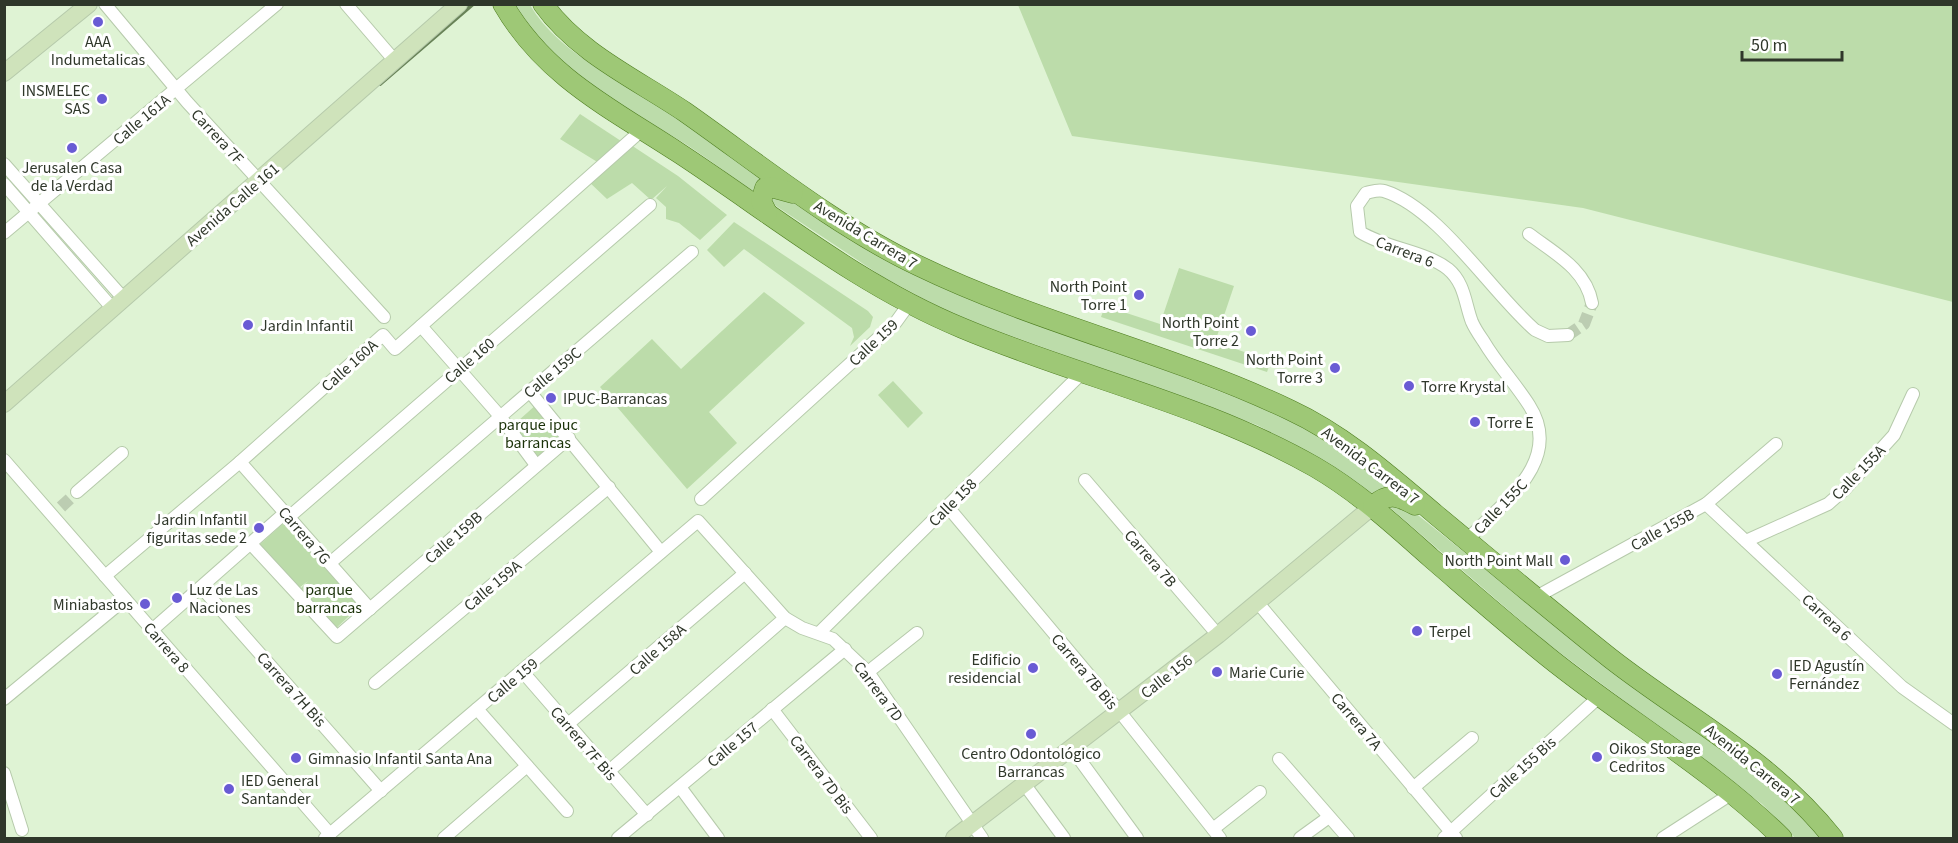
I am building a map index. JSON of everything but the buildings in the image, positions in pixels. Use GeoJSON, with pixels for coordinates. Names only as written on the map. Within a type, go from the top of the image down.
{"type":"FeatureCollection","features":[{"type":"Feature","properties":{"kind":"main road","name":"Avenida Carrera 7"},"geometry":{"type":"LineString","coordinates":[[503,4],[517,27],[564,78],[643,129],[848,270],[909,304],[982,336],[1084,371],[1272,444],[1339,481],[1373,506],[1538,649],[1731,794],[1782,838]]}},
{"type":"Feature","properties":{"kind":"main road","name":"Avenida Carrera 7"},"geometry":{"type":"LineString","coordinates":[[543,4],[568,34],[594,53],[642,83],[815,202],[920,267],[993,297],[1238,387],[1290,410],[1342,440],[1614,661],[1762,766],[1787,787],[1833,838]]}},
{"type":"Feature","properties":{"kind":"main road"},"geometry":{"type":"LineString","coordinates":[[767,213],[761,201],[765,188],[771,186],[786,189],[815,202]]}},
{"type":"Feature","properties":{"kind":"main road"},"geometry":{"type":"LineString","coordinates":[[1373,506],[1381,498],[1390,495],[1400,497],[1448,525]]}},
{"type":"Feature","properties":{"kind":"street"},"geometry":{"type":"LineString","coordinates":[[4,73],[89,4]]}},
{"type":"Feature","properties":{"kind":"street","name":"Carrera 7F"},"geometry":{"type":"LineString","coordinates":[[105,4],[176,89],[384,317]]}},
{"type":"Feature","properties":{"kind":"street","name":"Calle 161A"},"geometry":{"type":"LineString","coordinates":[[4,233],[277,4]]}},
{"type":"Feature","properties":{"kind":"street"},"geometry":{"type":"LineString","coordinates":[[346,4],[395,61]]}},
{"type":"Feature","properties":{"kind":"street","name":"Avenida Calle 161"},"geometry":{"type":"LineString","coordinates":[[4,404],[459,4]]}},
{"type":"Feature","properties":{"kind":"street","name":"Calle 160A"},"geometry":{"type":"LineString","coordinates":[[105,576],[240,462],[382,335],[395,350],[643,129]]}},
{"type":"Feature","properties":{"kind":"street"},"geometry":{"type":"LineString","coordinates":[[4,164],[40,204],[119,304]]}},
{"type":"Feature","properties":{"kind":"street"},"geometry":{"type":"LineString","coordinates":[[4,183],[29,212],[119,304]]}},
{"type":"Feature","properties":{"kind":"street","name":"Carrera 6"},"geometry":{"type":"LineString","coordinates":[[1532,473],[1541,445],[1539,426],[1531,407],[1488,349],[1473,323],[1464,291],[1456,277],[1434,262],[1374,241],[1360,232],[1357,206],[1366,193],[1382,190],[1401,199],[1464,252],[1535,330],[1548,336],[1568,335]]}},
{"type":"Feature","properties":{"kind":"street","name":"Calle 160"},"geometry":{"type":"LineString","coordinates":[[152,630],[650,205]]}},
{"type":"Feature","properties":{"kind":"street"},"geometry":{"type":"LineString","coordinates":[[1528,234],[1582,276],[1590,290],[1592,303]]}},
{"type":"Feature","properties":{"kind":"street","name":"Calle 159C"},"geometry":{"type":"LineString","coordinates":[[330,563],[692,252]]}},
{"type":"Feature","properties":{"kind":"street","name":"Calle 159"},"geometry":{"type":"LineString","coordinates":[[701,499],[893,325],[909,304]]}},
{"type":"Feature","properties":{"kind":"street"},"geometry":{"type":"LineString","coordinates":[[421,326],[499,416],[536,465]]}},
{"type":"Feature","properties":{"kind":"street","name":"Calle 158"},"geometry":{"type":"LineString","coordinates":[[820,632],[1084,371]]}},
{"type":"Feature","properties":{"kind":"street"},"geometry":{"type":"LineString","coordinates":[[530,392],[661,552]]}},
{"type":"Feature","properties":{"kind":"street","name":"Calle 155A"},"geometry":{"type":"LineString","coordinates":[[1746,541],[1828,504],[1845,489],[1894,435],[1913,394]]}},
{"type":"Feature","properties":{"kind":"street","name":"Calle 159B"},"geometry":{"type":"LineString","coordinates":[[251,544],[337,637],[569,438]]}},
{"type":"Feature","properties":{"kind":"street","name":"Calle 155B"},"geometry":{"type":"LineString","coordinates":[[1536,597],[1706,504],[1776,444]]}},
{"type":"Feature","properties":{"kind":"street"},"geometry":{"type":"LineString","coordinates":[[77,492],[122,453]]}},
{"type":"Feature","properties":{"kind":"street","name":"Carrera 8"},"geometry":{"type":"LineString","coordinates":[[4,460],[56,511],[105,576],[328,836]]}},
{"type":"Feature","properties":{"kind":"street","name":"Carrera 7G"},"geometry":{"type":"LineString","coordinates":[[240,462],[370,609]]}},
{"type":"Feature","properties":{"kind":"street","name":"Calle 155C"},"geometry":{"type":"LineString","coordinates":[[1467,540],[1532,473]]}},
{"type":"Feature","properties":{"kind":"street","name":"Carrera 7B"},"geometry":{"type":"LineString","coordinates":[[1085,480],[1218,635]]}},
{"type":"Feature","properties":{"kind":"street","name":"Calle 159A"},"geometry":{"type":"LineString","coordinates":[[375,683],[609,487]]}},
{"type":"Feature","properties":{"kind":"street","name":"Carrera 6"},"geometry":{"type":"LineString","coordinates":[[1706,504],[1902,687],[1953,724]]}},
{"type":"Feature","properties":{"kind":"street","name":"Carrera 7B Bis"},"geometry":{"type":"LineString","coordinates":[[947,506],[1120,712],[1216,834]]}},
{"type":"Feature","properties":{"kind":"street","name":"Calle 156"},"geometry":{"type":"LineString","coordinates":[[954,838],[1218,635],[1373,506]]}},
{"type":"Feature","properties":{"kind":"street","name":"Calle 159"},"geometry":{"type":"LineString","coordinates":[[328,836],[698,520]]}},
{"type":"Feature","properties":{"kind":"street","name":"Carrera 7D"},"geometry":{"type":"LineString","coordinates":[[698,520],[785,618],[802,628],[820,632],[845,649],[868,672],[982,838]]}},
{"type":"Feature","properties":{"kind":"street","name":"Calle 158A"},"geometry":{"type":"LineString","coordinates":[[568,724],[745,573]]}},
{"type":"Feature","properties":{"kind":"street","name":"Carrera 7H Bis"},"geometry":{"type":"LineString","coordinates":[[202,588],[381,791]]}},
{"type":"Feature","properties":{"kind":"street"},"geometry":{"type":"LineString","coordinates":[[4,699],[125,599]]}},
{"type":"Feature","properties":{"kind":"street","name":"Carrera 7A"},"geometry":{"type":"LineString","coordinates":[[1258,603],[1413,788],[1450,836]]}},
{"type":"Feature","properties":{"kind":"street"},"geometry":{"type":"LineString","coordinates":[[609,771],[785,618]]}},
{"type":"Feature","properties":{"kind":"street"},"geometry":{"type":"LineString","coordinates":[[868,672],[917,633]]}},
{"type":"Feature","properties":{"kind":"street","name":"Calle 157"},"geometry":{"type":"LineString","coordinates":[[618,838],[845,649]]}},
{"type":"Feature","properties":{"kind":"street","name":"Carrera 7F Bis"},"geometry":{"type":"LineString","coordinates":[[522,671],[647,814]]}},
{"type":"Feature","properties":{"kind":"street","name":"Calle 155 Bis"},"geometry":{"type":"LineString","coordinates":[[1450,836],[1600,696]]}},
{"type":"Feature","properties":{"kind":"street"},"geometry":{"type":"LineString","coordinates":[[477,709],[567,811]]}},
{"type":"Feature","properties":{"kind":"street","name":"Carrera 7D Bis"},"geometry":{"type":"LineString","coordinates":[[772,710],[872,838]]}},
{"type":"Feature","properties":{"kind":"street"},"geometry":{"type":"LineString","coordinates":[[1413,788],[1472,738]]}},
{"type":"Feature","properties":{"kind":"street"},"geometry":{"type":"LineString","coordinates":[[1071,749],[1137,838]]}},
{"type":"Feature","properties":{"kind":"street"},"geometry":{"type":"LineString","coordinates":[[1279,759],[1348,838]]}},
{"type":"Feature","properties":{"kind":"street"},"geometry":{"type":"LineString","coordinates":[[444,838],[527,766]]}},
{"type":"Feature","properties":{"kind":"street"},"geometry":{"type":"LineString","coordinates":[[4,773],[22,830]]}},
{"type":"Feature","properties":{"kind":"street"},"geometry":{"type":"LineString","coordinates":[[1025,785],[1064,838]]}},
{"type":"Feature","properties":{"kind":"street"},"geometry":{"type":"LineString","coordinates":[[680,787],[718,838]]}},
{"type":"Feature","properties":{"kind":"street"},"geometry":{"type":"LineString","coordinates":[[1216,834],[1260,792]]}},
{"type":"Feature","properties":{"kind":"street"},"geometry":{"type":"LineString","coordinates":[[1662,838],[1731,794]]}},
{"type":"Feature","properties":{"kind":"street"},"geometry":{"type":"LineString","coordinates":[[1300,838],[1329,818]]}},
{"type":"Feature","properties":{"kind":"green space"},"geometry":{"type":"Polygon","coordinates":[[[516,5],[530,5],[559,40],[578,55],[683,120],[765,178],[754,192],[687,145],[592,86],[552,52],[516,5]]]}},
{"type":"Feature","properties":{"kind":"green space"},"geometry":{"type":"Polygon","coordinates":[[[1018,5],[1953,5],[1953,302],[1583,208],[1072,136],[1018,5]]]}},
{"type":"Feature","properties":{"kind":"green space"},"geometry":{"type":"Polygon","coordinates":[[[580,114],[621,141],[599,163],[560,139],[580,114]]]}},
{"type":"Feature","properties":{"kind":"green space"},"geometry":{"type":"Polygon","coordinates":[[[628,143],[678,176],[727,215],[700,240],[679,223],[666,219],[666,207],[656,198],[667,186],[651,200],[632,183],[607,199],[586,179],[628,143]]]}},
{"type":"Feature","properties":{"kind":"green space"},"geometry":{"type":"Polygon","coordinates":[[[768,194],[789,200],[851,241],[905,269],[1278,414],[1329,441],[1393,487],[1371,493],[1324,461],[1257,425],[954,315],[883,277],[767,200],[768,194]]]}},
{"type":"Feature","properties":{"kind":"green space"},"geometry":{"type":"Polygon","coordinates":[[[734,222],[868,311],[873,317],[870,327],[850,346],[854,337],[852,328],[744,249],[724,267],[707,250],[734,222]]]}},
{"type":"Feature","properties":{"kind":"green space"},"geometry":{"type":"Polygon","coordinates":[[[1179,268],[1234,286],[1215,342],[1271,361],[1267,372],[1101,317],[1105,306],[1160,324],[1179,268]]]}},
{"type":"Feature","properties":{"kind":"green space"},"geometry":{"type":"Polygon","coordinates":[[[764,292],[805,323],[709,412],[737,443],[687,489],[600,387],[652,339],[681,369],[764,292]]]}},
{"type":"Feature","properties":{"kind":"green space"},"geometry":{"type":"Polygon","coordinates":[[[893,381],[923,413],[908,428],[878,395],[893,381]]]}},
{"type":"Feature","properties":{"kind":"green space","name":"parque ipuc barrancas"},"geometry":{"type":"Polygon","coordinates":[[[537,404],[565,435],[537,460],[509,429],[537,404]]]}},
{"type":"Feature","properties":{"kind":"green space"},"geometry":{"type":"Polygon","coordinates":[[[1404,504],[1583,647],[1775,788],[1823,838],[1795,838],[1762,804],[1543,640],[1387,505],[1404,504]]]}},
{"type":"Feature","properties":{"kind":"green space","name":"parque barrancas"},"geometry":{"type":"Polygon","coordinates":[[[286,521],[361,605],[334,630],[298,591],[308,581],[295,591],[257,547],[286,521]]]}},
{"type":"Feature","properties":{"kind":"waterway"},"geometry":{"type":"LineString","coordinates":[[380,84],[473,4]]}},
{"type":"Feature","properties":{"kind":"tunnel"},"geometry":{"type":"LineString","coordinates":[[1568,335],[1584,324],[1592,303]]}},
{"type":"Feature","properties":{"kind":"tunnel"},"geometry":{"type":"LineString","coordinates":[[61,507],[77,492]]}},
{"type":"Feature","properties":{"kind":"place","name":"AAA Indumetalicas"},"geometry":{"type":"Point","coordinates":[98,22]}},
{"type":"Feature","properties":{"kind":"place","name":"INSMELEC SAS"},"geometry":{"type":"Point","coordinates":[102,99]}},
{"type":"Feature","properties":{"kind":"place","name":"Jerusalen Casa de la Verdad"},"geometry":{"type":"Point","coordinates":[72,148]}},
{"type":"Feature","properties":{"kind":"place","name":"North Point Torre 1"},"geometry":{"type":"Point","coordinates":[1139,295]}},
{"type":"Feature","properties":{"kind":"place","name":"Jardin Infantil"},"geometry":{"type":"Point","coordinates":[248,325]}},
{"type":"Feature","properties":{"kind":"place","name":"North Point Torre 2"},"geometry":{"type":"Point","coordinates":[1251,331]}},
{"type":"Feature","properties":{"kind":"place","name":"North Point Torre 3"},"geometry":{"type":"Point","coordinates":[1335,368]}},
{"type":"Feature","properties":{"kind":"place","name":"Torre Krystal"},"geometry":{"type":"Point","coordinates":[1409,386]}},
{"type":"Feature","properties":{"kind":"place","name":"IPUC-Barrancas"},"geometry":{"type":"Point","coordinates":[551,398]}},
{"type":"Feature","properties":{"kind":"place","name":"Torre E"},"geometry":{"type":"Point","coordinates":[1475,422]}},
{"type":"Feature","properties":{"kind":"place","name":"Jardin Infantil figuritas sede 2"},"geometry":{"type":"Point","coordinates":[259,528]}},
{"type":"Feature","properties":{"kind":"place","name":"North Point Mall"},"geometry":{"type":"Point","coordinates":[1565,560]}},
{"type":"Feature","properties":{"kind":"place","name":"Luz de Las Naciones"},"geometry":{"type":"Point","coordinates":[177,598]}},
{"type":"Feature","properties":{"kind":"place","name":"Miniabastos"},"geometry":{"type":"Point","coordinates":[145,604]}},
{"type":"Feature","properties":{"kind":"place","name":"Terpel"},"geometry":{"type":"Point","coordinates":[1417,631]}},
{"type":"Feature","properties":{"kind":"place","name":"Edificio residencial"},"geometry":{"type":"Point","coordinates":[1033,668]}},
{"type":"Feature","properties":{"kind":"place","name":"Marie Curie"},"geometry":{"type":"Point","coordinates":[1217,672]}},
{"type":"Feature","properties":{"kind":"place","name":"IED Agustín Fernández"},"geometry":{"type":"Point","coordinates":[1777,674]}},
{"type":"Feature","properties":{"kind":"place","name":"Centro Odontológico Barrancas"},"geometry":{"type":"Point","coordinates":[1031,734]}},
{"type":"Feature","properties":{"kind":"place","name":"Oikos Storage Cedritos"},"geometry":{"type":"Point","coordinates":[1597,757]}},
{"type":"Feature","properties":{"kind":"place","name":"Gimnasio Infantil Santa Ana"},"geometry":{"type":"Point","coordinates":[296,758]}},
{"type":"Feature","properties":{"kind":"place","name":"IED General Santander"},"geometry":{"type":"Point","coordinates":[229,789]}}]}
